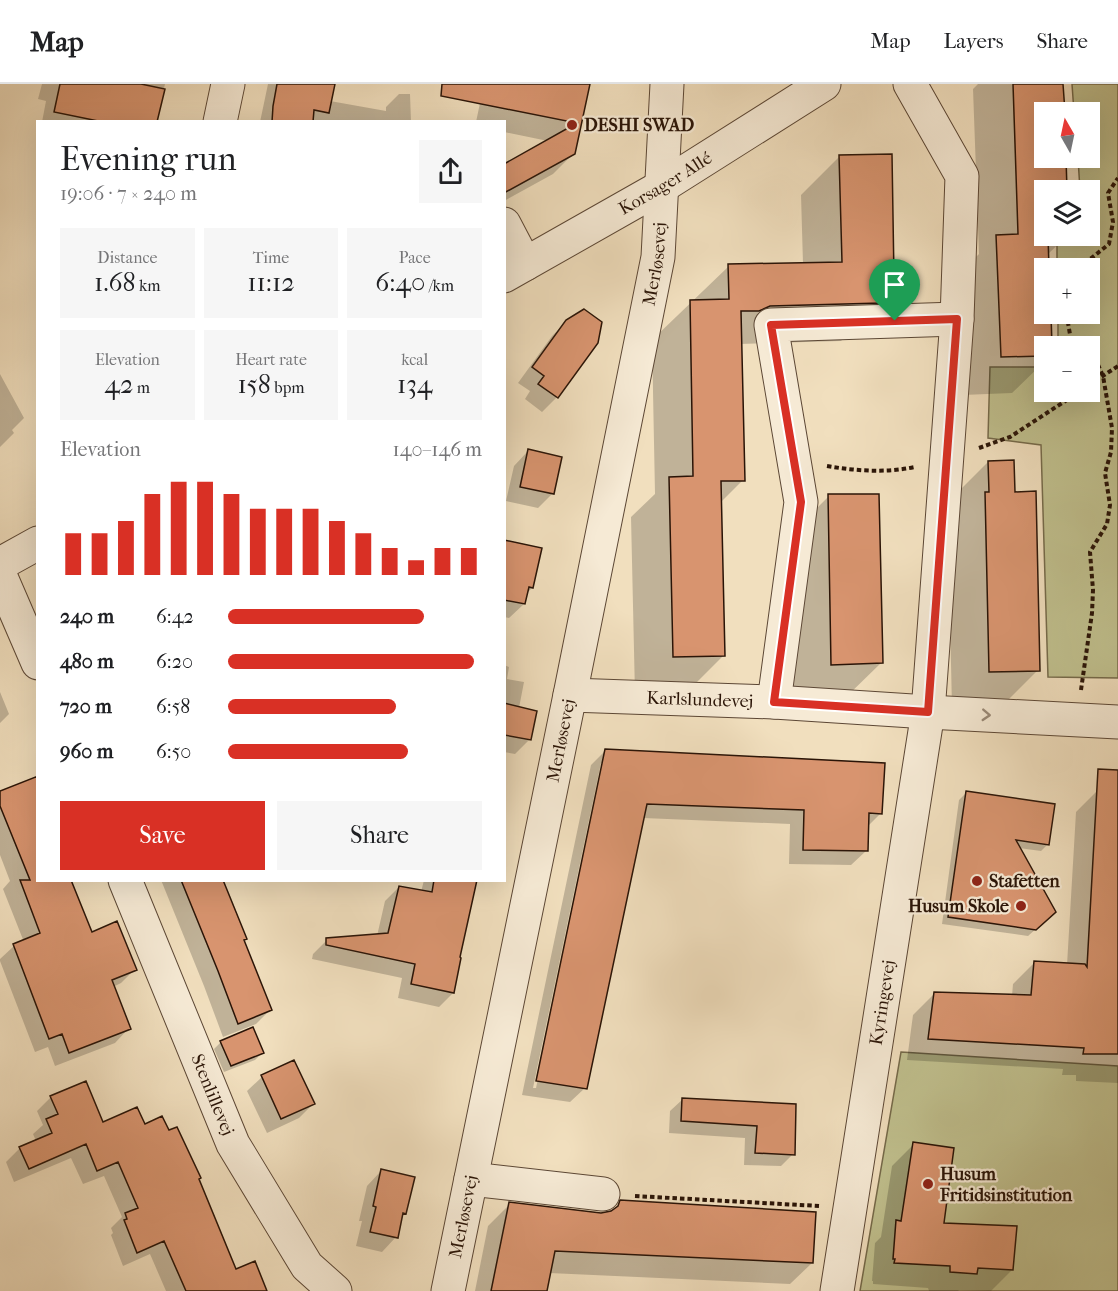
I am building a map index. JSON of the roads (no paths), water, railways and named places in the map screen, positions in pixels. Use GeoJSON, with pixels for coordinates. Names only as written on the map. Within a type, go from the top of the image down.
{"type":"FeatureCollection","features":[{"type":"Feature","properties":{"kind":"street"},"geometry":{"type":"LineString","coordinates":[[220,120],[228,84]]}},
{"type":"Feature","properties":{"kind":"street","name":"Merløsevej"},"geometry":{"type":"LineString","coordinates":[[448,1291],[658,257],[667,84]]}},
{"type":"Feature","properties":{"kind":"street","name":"Korsager Allé"},"geometry":{"type":"LineString","coordinates":[[514,270],[661,187],[824,84]]}},
{"type":"Feature","properties":{"kind":"street","name":"Kyringevej"},"geometry":{"type":"LineString","coordinates":[[837,1291],[928,712],[957,319],[962,176],[910,84]]}},
{"type":"Feature","properties":{"kind":"street"},"geometry":{"type":"LineString","coordinates":[[506,233],[514,270]]}},
{"type":"Feature","properties":{"kind":"street"},"geometry":{"type":"LineString","coordinates":[[774,702],[801,502],[771,325],[957,319]]}},
{"type":"Feature","properties":{"kind":"street"},"geometry":{"type":"LineString","coordinates":[[0,564],[36,544]]}},
{"type":"Feature","properties":{"kind":"street"},"geometry":{"type":"LineString","coordinates":[[0,575],[36,658]]}},
{"type":"Feature","properties":{"kind":"street","name":"Karlslundevej"},"geometry":{"type":"LineString","coordinates":[[570,695],[774,702],[1118,722]]}},
{"type":"Feature","properties":{"kind":"street","name":"Stenlillevej"},"geometry":{"type":"LineString","coordinates":[[126,882],[233,1144],[307,1266],[335,1291]]}},
{"type":"Feature","properties":{"kind":"street"},"geometry":{"type":"LineString","coordinates":[[471,1179],[603,1194]]}},
{"type":"Feature","properties":{"kind":"place","name":"DESHI SWAD"},"geometry":{"type":"Point","coordinates":[572,125]}},
{"type":"Feature","properties":{"kind":"place","name":"Stafetten"},"geometry":{"type":"Point","coordinates":[977,881]}},
{"type":"Feature","properties":{"kind":"place","name":"Husum Skole"},"geometry":{"type":"Point","coordinates":[1021,906]}},
{"type":"Feature","properties":{"kind":"place","name":"Husum Fritidsinstitution"},"geometry":{"type":"Point","coordinates":[928,1184]}}]}
